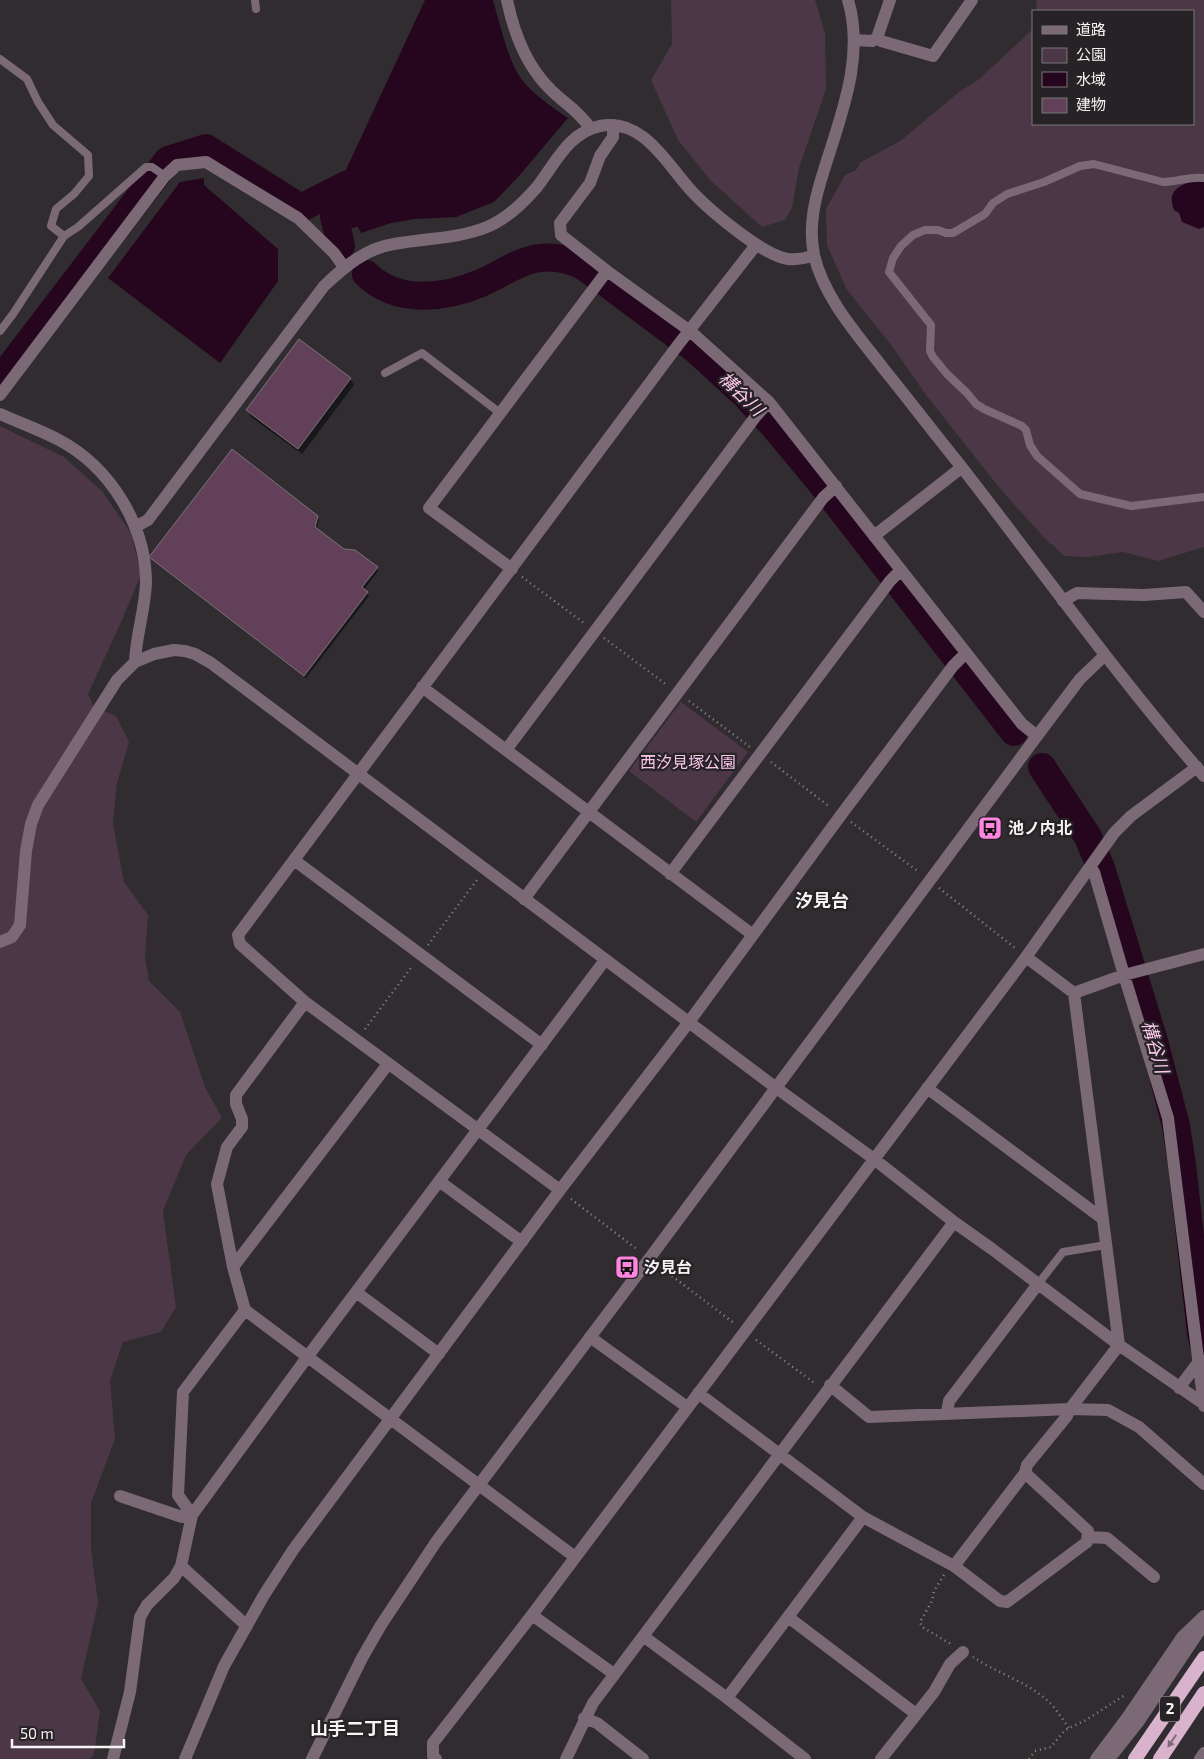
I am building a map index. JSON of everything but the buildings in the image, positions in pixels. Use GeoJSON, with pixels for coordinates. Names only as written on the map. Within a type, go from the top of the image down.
{"type":"FeatureCollection","features":[{"type":"Feature","properties":{"kind":"highway","name":"2"},"geometry":{"type":"LineString","coordinates":[[1135,1759],[1204,1658]]}},
{"type":"Feature","properties":{"kind":"highway","name":"2"},"geometry":{"type":"LineString","coordinates":[[1160,1759],[1204,1693]]}},
{"type":"Feature","properties":{"kind":"street"},"geometry":{"type":"LineString","coordinates":[[507,0],[525,57],[547,86],[582,116],[590,128]]}},
{"type":"Feature","properties":{"kind":"street"},"geometry":{"type":"LineString","coordinates":[[436,1759],[433,1756],[432,1743],[532,1615],[1026,957],[1114,833],[1131,816],[1200,772],[1104,656],[962,468],[851,326],[833,299],[820,272],[814,255],[811,230],[814,204],[847,95],[853,64],[854,40],[848,0]]}},
{"type":"Feature","properties":{"kind":"street"},"geometry":{"type":"LineString","coordinates":[[854,40],[872,41],[877,38],[890,0]]}},
{"type":"Feature","properties":{"kind":"street"},"geometry":{"type":"LineString","coordinates":[[877,38],[881,41],[934,56],[972,0]]}},
{"type":"Feature","properties":{"kind":"street"},"geometry":{"type":"LineString","coordinates":[[613,125],[614,137],[600,156],[590,183],[560,223],[561,236],[607,271],[763,408],[830,491],[874,536],[896,575],[1022,724],[1037,736]]}},
{"type":"Feature","properties":{"kind":"street"},"geometry":{"type":"LineString","coordinates":[[135,527],[148,520],[324,286],[344,267],[370,252],[392,244],[459,236],[489,226],[515,209],[536,187],[574,138],[590,128],[613,125],[633,130],[643,135],[653,144],[689,189],[756,245],[773,255],[788,259],[803,259],[814,255]]}},
{"type":"Feature","properties":{"kind":"street"},"geometry":{"type":"LineString","coordinates":[[0,395],[162,174],[177,165],[206,162],[298,218],[334,253],[344,267]]}},
{"type":"Feature","properties":{"kind":"street"},"geometry":{"type":"LineString","coordinates":[[560,1190],[305,1002],[240,944],[238,935],[262,900],[294,860],[684,337],[756,245]]}},
{"type":"Feature","properties":{"kind":"street"},"geometry":{"type":"LineString","coordinates":[[512,569],[429,508],[607,271]]}},
{"type":"Feature","properties":{"kind":"street"},"geometry":{"type":"LineString","coordinates":[[506,750],[763,408]]}},
{"type":"Feature","properties":{"kind":"street"},"geometry":{"type":"LineString","coordinates":[[0,414],[60,440],[84,457],[105,476],[126,506],[144,556],[146,581],[144,605],[135,647],[134,662]]}},
{"type":"Feature","properties":{"kind":"street"},"geometry":{"type":"LineString","coordinates":[[874,536],[962,468]]}},
{"type":"Feature","properties":{"kind":"street"},"geometry":{"type":"LineString","coordinates":[[524,899],[830,491]]}},
{"type":"Feature","properties":{"kind":"street"},"geometry":{"type":"LineString","coordinates":[[670,874],[896,575]]}},
{"type":"Feature","properties":{"kind":"street"},"geometry":{"type":"LineString","coordinates":[[1063,601],[1077,593],[1144,596],[1186,592],[1204,612]]}},
{"type":"Feature","properties":{"kind":"street"},"geometry":{"type":"LineString","coordinates":[[0,942],[12,937],[20,925],[25,882],[26,851],[31,824],[38,805],[117,680],[134,662],[154,654],[174,650],[195,654],[211,663],[444,837],[1119,1345],[1204,1405]]}},
{"type":"Feature","properties":{"kind":"street"},"geometry":{"type":"LineString","coordinates":[[184,1759],[224,1666],[264,1595],[293,1550],[560,1190],[689,1022],[841,815],[953,666],[964,655]]}},
{"type":"Feature","properties":{"kind":"street"},"geometry":{"type":"LineString","coordinates":[[312,1759],[350,1681],[381,1624],[436,1542],[477,1485],[649,1259],[1037,736],[1080,679],[1104,656]]}},
{"type":"Feature","properties":{"kind":"street"},"geometry":{"type":"LineString","coordinates":[[422,688],[753,935]]}},
{"type":"Feature","properties":{"kind":"street"},"geometry":{"type":"LineString","coordinates":[[294,860],[542,1045]]}},
{"type":"Feature","properties":{"kind":"street"},"geometry":{"type":"LineString","coordinates":[[1092,865],[1130,974],[1168,1118],[1201,1358],[1204,1405]]}},
{"type":"Feature","properties":{"kind":"street"},"geometry":{"type":"LineString","coordinates":[[1074,993],[1130,974],[1204,954]]}},
{"type":"Feature","properties":{"kind":"street"},"geometry":{"type":"LineString","coordinates":[[954,1566],[1025,1473],[1027,1465],[1067,1416],[1070,1409],[1119,1345],[1074,993],[1026,957]]}},
{"type":"Feature","properties":{"kind":"street"},"geometry":{"type":"LineString","coordinates":[[113,1759],[130,1692],[140,1617],[147,1605],[174,1578],[181,1566],[192,1515],[308,1356],[605,960]]}},
{"type":"Feature","properties":{"kind":"street"},"geometry":{"type":"LineString","coordinates":[[305,1002],[236,1095],[236,1104],[242,1119],[242,1127],[227,1147],[217,1184],[245,1310],[575,1557]]}},
{"type":"Feature","properties":{"kind":"street"},"geometry":{"type":"LineString","coordinates":[[234,1267],[388,1064]]}},
{"type":"Feature","properties":{"kind":"street"},"geometry":{"type":"LineString","coordinates":[[927,1088],[1103,1219]]}},
{"type":"Feature","properties":{"kind":"street"},"geometry":{"type":"LineString","coordinates":[[439,1182],[522,1242]]}},
{"type":"Feature","properties":{"kind":"street"},"geometry":{"type":"LineString","coordinates":[[566,1759],[584,1718],[593,1703],[954,1222]]}},
{"type":"Feature","properties":{"kind":"street"},"geometry":{"type":"LineString","coordinates":[[947,1414],[949,1401],[1038,1284]]}},
{"type":"Feature","properties":{"kind":"street"},"geometry":{"type":"LineString","coordinates":[[356,1292],[439,1354]]}},
{"type":"Feature","properties":{"kind":"street"},"geometry":{"type":"LineString","coordinates":[[192,1515],[178,1495],[183,1392],[245,1310]]}},
{"type":"Feature","properties":{"kind":"street"},"geometry":{"type":"LineString","coordinates":[[590,1337],[687,1407]]}},
{"type":"Feature","properties":{"kind":"street"},"geometry":{"type":"LineString","coordinates":[[1179,1388],[1201,1358]]}},
{"type":"Feature","properties":{"kind":"street"},"geometry":{"type":"LineString","coordinates":[[828,1388],[869,1417],[1070,1409],[1108,1410],[1139,1427],[1204,1484]]}},
{"type":"Feature","properties":{"kind":"street"},"geometry":{"type":"LineString","coordinates":[[698,1392],[863,1517],[954,1566],[1000,1601],[1006,1602],[1087,1542],[1088,1537],[1088,1531],[1025,1473]]}},
{"type":"Feature","properties":{"kind":"street"},"geometry":{"type":"LineString","coordinates":[[120,1496],[182,1517],[192,1515]]}},
{"type":"Feature","properties":{"kind":"street"},"geometry":{"type":"LineString","coordinates":[[727,1698],[863,1517]]}},
{"type":"Feature","properties":{"kind":"street"},"geometry":{"type":"LineString","coordinates":[[1088,1537],[1107,1538],[1154,1577]]}},
{"type":"Feature","properties":{"kind":"street"},"geometry":{"type":"LineString","coordinates":[[181,1566],[247,1626]]}},
{"type":"Feature","properties":{"kind":"street"},"geometry":{"type":"LineString","coordinates":[[532,1615],[614,1674]]}},
{"type":"Feature","properties":{"kind":"street"},"geometry":{"type":"LineString","coordinates":[[1096,1759],[1183,1636],[1204,1616]]}},
{"type":"Feature","properties":{"kind":"street"},"geometry":{"type":"LineString","coordinates":[[788,1617],[916,1714]]}},
{"type":"Feature","properties":{"kind":"street"},"geometry":{"type":"LineString","coordinates":[[1109,1759],[1138,1721],[1204,1624]]}},
{"type":"Feature","properties":{"kind":"street"},"geometry":{"type":"LineString","coordinates":[[643,1636],[805,1759]]}},
{"type":"Feature","properties":{"kind":"street"},"geometry":{"type":"LineString","coordinates":[[881,1759],[934,1692],[950,1664],[963,1652]]}},
{"type":"Feature","properties":{"kind":"street"},"geometry":{"type":"LineString","coordinates":[[584,1718],[596,1723],[644,1759]]}},
{"type":"Feature","properties":{"kind":"street"},"geometry":{"type":"LineString","coordinates":[[1200,1759],[1204,1753]]}},
{"type":"Feature","properties":{"kind":"lane"},"geometry":{"type":"LineString","coordinates":[[255,0],[256,9]]}},
{"type":"Feature","properties":{"kind":"lane"},"geometry":{"type":"LineString","coordinates":[[0,60],[27,79],[38,102],[53,125],[88,155],[89,176],[74,194],[56,209],[51,226],[64,236]]}},
{"type":"Feature","properties":{"kind":"lane"},"geometry":{"type":"LineString","coordinates":[[1204,178],[1194,177],[1174,182],[1163,182],[1094,164],[1080,166],[1044,182],[1007,194],[993,203],[985,214],[954,233],[925,230],[913,235],[901,246],[889,272],[928,321],[930,325],[930,351],[933,358],[976,404],[984,410],[1022,426],[1026,430],[1030,445],[1037,456],[1080,494],[1131,506],[1204,497]]}},
{"type":"Feature","properties":{"kind":"lane"},"geometry":{"type":"LineString","coordinates":[[0,331],[64,236],[78,227],[146,167],[152,167],[162,174]]}},
{"type":"Feature","properties":{"kind":"lane"},"geometry":{"type":"LineString","coordinates":[[384,373],[422,354],[500,413]]}},
{"type":"Feature","properties":{"kind":"lane"},"geometry":{"type":"LineString","coordinates":[[1038,1284],[1063,1252],[1106,1245]]}},
{"type":"Feature","properties":{"kind":"path"},"geometry":{"type":"LineString","coordinates":[[560,1190],[744,1331],[828,1388]]}},
{"type":"Feature","properties":{"kind":"path"},"geometry":{"type":"LineString","coordinates":[[954,1566],[944,1575],[934,1591],[932,1601],[920,1622],[922,1627],[987,1667],[1036,1692],[1051,1703],[1069,1728]]}},
{"type":"Feature","properties":{"kind":"path"},"geometry":{"type":"LineString","coordinates":[[1029,1759],[1036,1751],[1051,1747],[1065,1730],[1138,1688],[1145,1691]]}},
{"type":"Feature","properties":{"kind":"green space"},"geometry":{"type":"Polygon","coordinates":[[[671,0],[815,0],[825,33],[826,89],[799,168],[792,208],[785,220],[762,227],[711,181],[678,140],[651,80],[672,44],[671,0]]]}},
{"type":"Feature","properties":{"kind":"green space"},"geometry":{"type":"Polygon","coordinates":[[[1036,0],[1204,0],[1204,547],[1158,561],[1123,552],[1088,557],[1064,556],[1050,544],[1002,491],[926,395],[892,346],[847,290],[827,245],[826,209],[845,175],[856,170],[861,162],[900,141],[959,92],[978,80],[1032,30],[1032,125],[1194,125],[1194,10],[1037,10],[1036,0]]]}},
{"type":"Feature","properties":{"kind":"green space"},"geometry":{"type":"Polygon","coordinates":[[[0,426],[64,457],[102,491],[131,533],[141,574],[88,694],[94,707],[116,716],[129,742],[117,783],[113,824],[124,882],[148,915],[145,956],[149,981],[180,1012],[205,1087],[222,1118],[186,1155],[163,1211],[176,1307],[161,1332],[123,1342],[110,1380],[115,1439],[91,1503],[91,1549],[98,1603],[81,1679],[100,1711],[94,1754],[90,1759],[0,1759],[0,426]]]}},
{"type":"Feature","properties":{"kind":"green space","name":"西汐見塚公園"},"geometry":{"type":"Polygon","coordinates":[[[681,702],[748,752],[696,822],[629,771],[681,702]]]}},
{"type":"Feature","properties":{"kind":"water"},"geometry":{"type":"Polygon","coordinates":[[[425,0],[493,0],[507,48],[518,74],[534,92],[568,118],[494,202],[456,217],[415,219],[391,223],[361,233],[345,202],[351,194],[344,174],[425,0]]]}},
{"type":"Feature","properties":{"kind":"water"},"geometry":{"type":"Polygon","coordinates":[[[204,178],[204,185],[278,249],[278,281],[220,363],[108,278],[180,182],[204,178]]]}},
{"type":"Feature","properties":{"kind":"water"},"geometry":{"type":"Polygon","coordinates":[[[1204,181],[1204,227],[1199,229],[1182,222],[1179,213],[1174,210],[1172,196],[1174,191],[1183,185],[1204,181]]]}},
{"type":"Feature","properties":{"kind":"waterway"},"geometry":{"type":"LineString","coordinates":[[0,380],[168,160],[206,148],[301,208],[348,184]]}},
{"type":"Feature","properties":{"kind":"waterway","name":"構谷川"},"geometry":{"type":"LineString","coordinates":[[341,246],[334,216],[351,214]]}},
{"type":"Feature","properties":{"kind":"waterway","name":"構谷川"},"geometry":{"type":"LineString","coordinates":[[366,274],[378,284],[392,290],[421,296],[451,293],[481,283],[533,259],[557,258],[582,265],[695,349],[745,395],[772,424],[817,478],[1014,732]]}},
{"type":"Feature","properties":{"kind":"waterway","name":"構谷川"},"geometry":{"type":"LineString","coordinates":[[1042,767],[1088,837],[1101,868],[1154,1041],[1176,1126],[1204,1346]]}},
{"type":"Feature","properties":{"kind":"place","name":"池ノ内北"},"geometry":{"type":"Point","coordinates":[990,828]}},
{"type":"Feature","properties":{"kind":"place","name":"汐見台"},"geometry":{"type":"Point","coordinates":[627,1267]}},
{"type":"Feature","properties":{"kind":"district","name":"汐見台"},"geometry":{"type":"Point","coordinates":[822,901]}},
{"type":"Feature","properties":{"kind":"district","name":"山手二丁目"},"geometry":{"type":"Point","coordinates":[355,1729]}}]}
